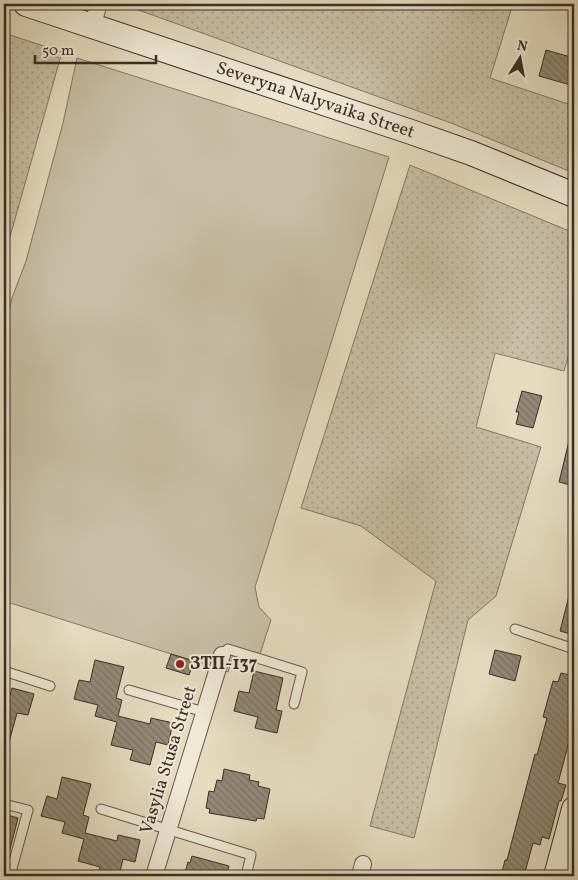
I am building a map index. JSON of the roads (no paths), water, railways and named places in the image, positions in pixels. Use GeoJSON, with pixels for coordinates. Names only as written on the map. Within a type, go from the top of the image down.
{"type":"FeatureCollection","features":[{"type":"Feature","properties":{"kind":"street","name":"Severyna Nalyvaika Street"},"geometry":{"type":"LineString","coordinates":[[26,4],[95,15],[471,153],[574,195]]}},
{"type":"Feature","properties":{"kind":"street","name":"Vasylia Stusa Street"},"geometry":{"type":"LineString","coordinates":[[154,876],[222,655]]}},
{"type":"Feature","properties":{"kind":"street"},"geometry":{"type":"LineString","coordinates":[[556,876],[574,809]]}},
{"type":"Feature","properties":{"kind":"lane"},"geometry":{"type":"LineString","coordinates":[[515,629],[574,650]]}},
{"type":"Feature","properties":{"kind":"lane"},"geometry":{"type":"LineString","coordinates":[[222,655],[228,649],[302,672],[294,704]]}},
{"type":"Feature","properties":{"kind":"lane"},"geometry":{"type":"LineString","coordinates":[[4,671],[50,686]]}},
{"type":"Feature","properties":{"kind":"lane"},"geometry":{"type":"LineString","coordinates":[[129,690],[204,712]]}},
{"type":"Feature","properties":{"kind":"lane"},"geometry":{"type":"LineString","coordinates":[[4,804],[28,810],[10,876]]}},
{"type":"Feature","properties":{"kind":"lane"},"geometry":{"type":"LineString","coordinates":[[101,809],[251,855],[246,876]]}},
{"type":"Feature","properties":{"kind":"place","name":"ЗТП-137"},"geometry":{"type":"Point","coordinates":[180,664]}}]}
